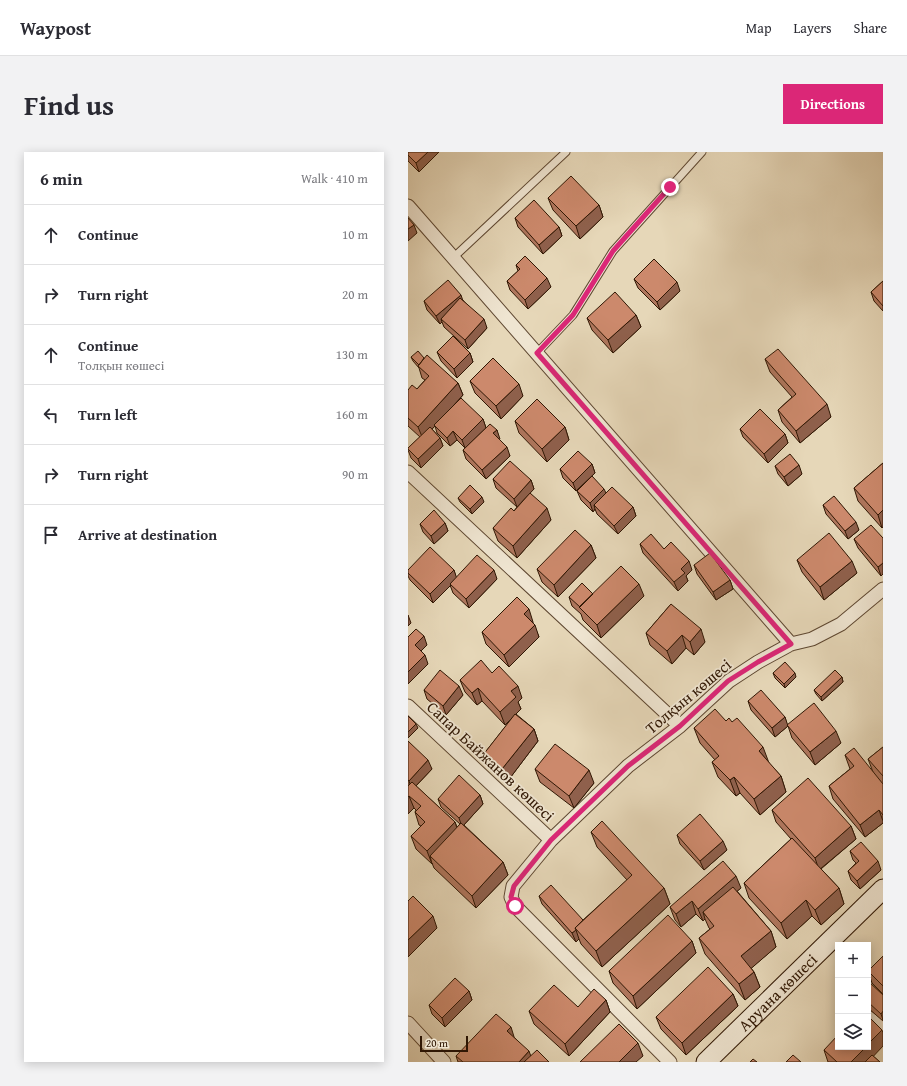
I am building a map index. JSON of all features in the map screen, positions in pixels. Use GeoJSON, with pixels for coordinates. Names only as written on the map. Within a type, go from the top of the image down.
{"type":"FeatureCollection","features":[{"type":"Feature","properties":{"kind":"street"},"geometry":{"type":"LineString","coordinates":[[408,206],[791,644]]}},
{"type":"Feature","properties":{"kind":"street"},"geometry":{"type":"LineString","coordinates":[[408,472],[680,726]]}},
{"type":"Feature","properties":{"kind":"street","name":"Толқын көшесі"},"geometry":{"type":"LineString","coordinates":[[670,1062],[515,906],[511,897],[514,886],[551,840],[628,766],[680,726],[728,681],[791,644],[812,639],[841,624],[883,589]]}},
{"type":"Feature","properties":{"kind":"street","name":"Сапар Байжанов көшесі"},"geometry":{"type":"LineString","coordinates":[[408,706],[551,840]]}},
{"type":"Feature","properties":{"kind":"street","name":"Аруана көшесі"},"geometry":{"type":"LineString","coordinates":[[706,1062],[883,889]]}},
{"type":"Feature","properties":{"kind":"street"},"geometry":{"type":"LineString","coordinates":[[871,1019],[883,1029]]}},
{"type":"Feature","properties":{"kind":"street"},"geometry":{"type":"LineString","coordinates":[[408,1023],[444,1062]]}},
{"type":"Feature","properties":{"kind":"lane"},"geometry":{"type":"LineString","coordinates":[[454,257],[566,152]]}},
{"type":"Feature","properties":{"kind":"lane"},"geometry":{"type":"LineString","coordinates":[[537,353],[573,315],[613,251],[702,152]]}},
{"type":"Feature","properties":{"kind":"building"},"geometry":{"type":"Polygon","coordinates":[[[408,152],[428,152],[416,163],[408,155],[408,152]]]}},
{"type":"Feature","properties":{"kind":"building"},"geometry":{"type":"Polygon","coordinates":[[[571,176],[599,205],[576,226],[548,198],[571,176]]]}},
{"type":"Feature","properties":{"kind":"building"},"geometry":{"type":"Polygon","coordinates":[[[534,200],[559,227],[539,245],[515,218],[534,200]]]}},
{"type":"Feature","properties":{"kind":"building"},"geometry":{"type":"Polygon","coordinates":[[[408,218],[414,225],[408,229],[408,218]]]}},
{"type":"Feature","properties":{"kind":"building"},"geometry":{"type":"Polygon","coordinates":[[[525,256],[547,278],[525,300],[507,281],[520,269],[516,265],[525,256]]]}},
{"type":"Feature","properties":{"kind":"building"},"geometry":{"type":"Polygon","coordinates":[[[654,259],[677,282],[657,302],[634,279],[654,259]]]}},
{"type":"Feature","properties":{"kind":"building"},"geometry":{"type":"Polygon","coordinates":[[[448,280],[461,295],[436,316],[424,301],[448,280]]]}},
{"type":"Feature","properties":{"kind":"building"},"geometry":{"type":"Polygon","coordinates":[[[883,281],[883,306],[871,292],[883,281]]]}},
{"type":"Feature","properties":{"kind":"building"},"geometry":{"type":"Polygon","coordinates":[[[615,292],[636,315],[608,340],[587,318],[615,292]]]}},
{"type":"Feature","properties":{"kind":"building"},"geometry":{"type":"Polygon","coordinates":[[[460,298],[484,319],[465,340],[441,319],[460,298]]]}},
{"type":"Feature","properties":{"kind":"building"},"geometry":{"type":"Polygon","coordinates":[[[453,336],[470,353],[454,369],[437,352],[453,336]]]}},
{"type":"Feature","properties":{"kind":"building"},"geometry":{"type":"Polygon","coordinates":[[[778,349],[827,404],[796,431],[778,410],[796,394],[765,359],[778,349]]]}},
{"type":"Feature","properties":{"kind":"building"},"geometry":{"type":"Polygon","coordinates":[[[418,351],[424,358],[419,365],[411,357],[418,351]]]}},
{"type":"Feature","properties":{"kind":"building"},"geometry":{"type":"Polygon","coordinates":[[[427,355],[458,383],[418,427],[408,418],[408,390],[412,385],[417,389],[429,376],[418,366],[427,355]]]}},
{"type":"Feature","properties":{"kind":"building"},"geometry":{"type":"Polygon","coordinates":[[[493,358],[519,384],[496,406],[470,381],[493,358]]]}},
{"type":"Feature","properties":{"kind":"building"},"geometry":{"type":"Polygon","coordinates":[[[461,398],[483,419],[462,440],[453,431],[447,438],[434,425],[461,398]]]}},
{"type":"Feature","properties":{"kind":"building"},"geometry":{"type":"Polygon","coordinates":[[[537,399],[565,427],[542,449],[515,421],[537,399]]]}},
{"type":"Feature","properties":{"kind":"building"},"geometry":{"type":"Polygon","coordinates":[[[760,409],[785,434],[764,454],[740,429],[760,409]]]}},
{"type":"Feature","properties":{"kind":"building"},"geometry":{"type":"Polygon","coordinates":[[[490,424],[497,430],[493,433],[507,447],[482,470],[463,450],[490,424]]]}},
{"type":"Feature","properties":{"kind":"building"},"geometry":{"type":"Polygon","coordinates":[[[430,427],[440,438],[418,459],[408,448],[430,427]]]}},
{"type":"Feature","properties":{"kind":"building"},"geometry":{"type":"Polygon","coordinates":[[[578,451],[592,464],[573,483],[560,469],[578,451]]]}},
{"type":"Feature","properties":{"kind":"building"},"geometry":{"type":"Polygon","coordinates":[[[790,454],[799,465],[784,477],[775,466],[790,454]]]}},
{"type":"Feature","properties":{"kind":"building"},"geometry":{"type":"Polygon","coordinates":[[[510,461],[531,480],[514,499],[493,479],[510,461]]]}},
{"type":"Feature","properties":{"kind":"building"},"geometry":{"type":"Polygon","coordinates":[[[883,463],[883,510],[878,515],[854,488],[883,463]]]}},
{"type":"Feature","properties":{"kind":"building"},"geometry":{"type":"Polygon","coordinates":[[[592,476],[604,489],[590,503],[577,491],[592,476]]]}},
{"type":"Feature","properties":{"kind":"building"},"geometry":{"type":"Polygon","coordinates":[[[470,485],[482,497],[470,509],[458,498],[470,485]]]}},
{"type":"Feature","properties":{"kind":"building"},"geometry":{"type":"Polygon","coordinates":[[[612,487],[633,507],[614,526],[594,505],[612,487]]]}},
{"type":"Feature","properties":{"kind":"building"},"geometry":{"type":"Polygon","coordinates":[[[530,493],[547,508],[513,546],[493,528],[511,508],[514,511],[530,493]]]}},
{"type":"Feature","properties":{"kind":"building"},"geometry":{"type":"Polygon","coordinates":[[[834,496],[856,522],[845,531],[823,505],[834,496]]]}},
{"type":"Feature","properties":{"kind":"building"},"geometry":{"type":"Polygon","coordinates":[[[434,510],[445,523],[431,536],[420,524],[434,510]]]}},
{"type":"Feature","properties":{"kind":"building"},"geometry":{"type":"Polygon","coordinates":[[[871,525],[883,538],[883,563],[878,567],[854,539],[871,525]]]}},
{"type":"Feature","properties":{"kind":"building"},"geometry":{"type":"Polygon","coordinates":[[[575,530],[591,545],[554,585],[537,569],[575,530]]]}},
{"type":"Feature","properties":{"kind":"building"},"geometry":{"type":"Polygon","coordinates":[[[829,533],[852,561],[820,587],[797,560],[829,533]]]}},
{"type":"Feature","properties":{"kind":"building"},"geometry":{"type":"Polygon","coordinates":[[[651,534],[664,549],[671,542],[689,561],[681,569],[685,573],[674,582],[640,544],[651,534]]]}},
{"type":"Feature","properties":{"kind":"building"},"geometry":{"type":"Polygon","coordinates":[[[430,547],[454,570],[430,594],[408,573],[408,570],[430,547]]]}},
{"type":"Feature","properties":{"kind":"building"},"geometry":{"type":"Polygon","coordinates":[[[710,553],[730,580],[713,592],[694,565],[710,553]]]}},
{"type":"Feature","properties":{"kind":"building"},"geometry":{"type":"Polygon","coordinates":[[[477,555],[494,570],[466,599],[450,584],[477,555]]]}},
{"type":"Feature","properties":{"kind":"building"},"geometry":{"type":"Polygon","coordinates":[[[621,566],[639,584],[597,625],[579,607],[621,566]]]}},
{"type":"Feature","properties":{"kind":"building"},"geometry":{"type":"Polygon","coordinates":[[[582,583],[593,594],[580,607],[569,597],[582,583]]]}},
{"type":"Feature","properties":{"kind":"building"},"geometry":{"type":"Polygon","coordinates":[[[517,597],[529,609],[524,614],[535,625],[504,655],[482,632],[517,597]]]}},
{"type":"Feature","properties":{"kind":"building"},"geometry":{"type":"Polygon","coordinates":[[[671,604],[701,629],[690,642],[682,635],[667,651],[646,633],[671,604]]]}},
{"type":"Feature","properties":{"kind":"building"},"geometry":{"type":"Polygon","coordinates":[[[416,629],[424,636],[415,645],[425,655],[408,672],[408,637],[416,629]]]}},
{"type":"Feature","properties":{"kind":"building"},"geometry":{"type":"Polygon","coordinates":[[[481,660],[492,673],[499,666],[518,686],[511,691],[516,697],[500,712],[478,688],[472,693],[460,680],[481,660]]]}},
{"type":"Feature","properties":{"kind":"building"},"geometry":{"type":"Polygon","coordinates":[[[785,662],[795,673],[784,684],[773,673],[785,662]]]}},
{"type":"Feature","properties":{"kind":"building"},"geometry":{"type":"Polygon","coordinates":[[[440,670],[459,686],[443,706],[424,690],[440,670]]]}},
{"type":"Feature","properties":{"kind":"building"},"geometry":{"type":"Polygon","coordinates":[[[835,670],[842,677],[821,697],[814,690],[835,670]]]}},
{"type":"Feature","properties":{"kind":"building"},"geometry":{"type":"Polygon","coordinates":[[[761,690],[785,717],[772,728],[748,701],[761,690]]]}},
{"type":"Feature","properties":{"kind":"building"},"geometry":{"type":"Polygon","coordinates":[[[814,703],[836,731],[810,752],[787,725],[814,703]]]}},
{"type":"Feature","properties":{"kind":"building"},"geometry":{"type":"Polygon","coordinates":[[[715,709],[726,721],[729,718],[732,722],[737,718],[763,747],[759,751],[781,776],[754,799],[734,777],[730,780],[712,762],[719,756],[694,728],[715,709]]]}},
{"type":"Feature","properties":{"kind":"building"},"geometry":{"type":"Polygon","coordinates":[[[515,714],[534,729],[502,769],[483,755],[515,714]]]}},
{"type":"Feature","properties":{"kind":"building"},"geometry":{"type":"Polygon","coordinates":[[[408,716],[416,724],[408,732],[408,716]]]}},
{"type":"Feature","properties":{"kind":"building"},"geometry":{"type":"Polygon","coordinates":[[[408,741],[428,760],[409,781],[408,780],[408,741]]]}},
{"type":"Feature","properties":{"kind":"building"},"geometry":{"type":"Polygon","coordinates":[[[555,744],[589,770],[569,796],[535,769],[555,744]]]}},
{"type":"Feature","properties":{"kind":"building"},"geometry":{"type":"Polygon","coordinates":[[[883,747],[883,776],[868,759],[883,747]]]}},
{"type":"Feature","properties":{"kind":"building"},"geometry":{"type":"Polygon","coordinates":[[[854,748],[883,784],[883,815],[879,810],[860,825],[829,786],[854,766],[845,755],[854,748]]]}},
{"type":"Feature","properties":{"kind":"building"},"geometry":{"type":"Polygon","coordinates":[[[459,775],[480,795],[459,818],[438,799],[459,775]]]}},
{"type":"Feature","properties":{"kind":"building"},"geometry":{"type":"Polygon","coordinates":[[[808,778],[851,826],[815,858],[772,810],[808,778]]]}},
{"type":"Feature","properties":{"kind":"building"},"geometry":{"type":"Polygon","coordinates":[[[412,782],[455,822],[427,851],[411,836],[425,822],[415,812],[421,806],[409,796],[408,797],[408,786],[412,782]]]}},
{"type":"Feature","properties":{"kind":"building"},"geometry":{"type":"Polygon","coordinates":[[[700,814],[723,841],[700,861],[677,835],[700,814]]]}},
{"type":"Feature","properties":{"kind":"building"},"geometry":{"type":"Polygon","coordinates":[[[602,821],[664,888],[596,951],[575,928],[632,875],[591,832],[602,821]]]}},
{"type":"Feature","properties":{"kind":"building"},"geometry":{"type":"Polygon","coordinates":[[[461,823],[503,862],[472,896],[430,856],[461,823]]]}},
{"type":"Feature","properties":{"kind":"building"},"geometry":{"type":"Polygon","coordinates":[[[792,838],[839,888],[815,910],[806,900],[781,923],[744,883],[792,838]]]}},
{"type":"Feature","properties":{"kind":"building"},"geometry":{"type":"Polygon","coordinates":[[[861,842],[878,861],[857,881],[848,871],[859,861],[850,851],[861,842]]]}},
{"type":"Feature","properties":{"kind":"building"},"geometry":{"type":"Polygon","coordinates":[[[723,861],[736,876],[698,909],[692,901],[676,914],[670,907],[723,861]]]}},
{"type":"Feature","properties":{"kind":"building"},"geometry":{"type":"Polygon","coordinates":[[[551,885],[583,920],[572,933],[539,896],[551,885]]]}},
{"type":"Feature","properties":{"kind":"building"},"geometry":{"type":"Polygon","coordinates":[[[733,887],[771,931],[741,956],[754,972],[739,984],[699,938],[714,926],[703,912],[733,887]]]}},
{"type":"Feature","properties":{"kind":"building"},"geometry":{"type":"Polygon","coordinates":[[[413,896],[433,916],[408,940],[408,901],[413,896]]]}},
{"type":"Feature","properties":{"kind":"building"},"geometry":{"type":"Polygon","coordinates":[[[668,915],[692,941],[633,996],[609,971],[668,915]]]}},
{"type":"Feature","properties":{"kind":"building"},"geometry":{"type":"Polygon","coordinates":[[[883,956],[883,986],[871,974],[871,968],[883,956]]]}},
{"type":"Feature","properties":{"kind":"building"},"geometry":{"type":"Polygon","coordinates":[[[708,967],[733,994],[682,1043],[656,1017],[708,967]]]}},
{"type":"Feature","properties":{"kind":"building"},"geometry":{"type":"Polygon","coordinates":[[[455,978],[469,991],[442,1018],[429,1005],[455,978]]]}},
{"type":"Feature","properties":{"kind":"building"},"geometry":{"type":"Polygon","coordinates":[[[871,984],[883,995],[883,1011],[881,1014],[871,1005],[871,984]]]}},
{"type":"Feature","properties":{"kind":"building"},"geometry":{"type":"Polygon","coordinates":[[[554,985],[578,1007],[594,989],[606,1000],[565,1044],[529,1011],[554,985]]]}},
{"type":"Feature","properties":{"kind":"building"},"geometry":{"type":"Polygon","coordinates":[[[496,1014],[511,1027],[507,1031],[529,1051],[519,1062],[463,1062],[456,1056],[496,1014]]]}},
{"type":"Feature","properties":{"kind":"building"},"geometry":{"type":"Polygon","coordinates":[[[871,1019],[882,1030],[871,1041],[871,1019]]]}},
{"type":"Feature","properties":{"kind":"building"},"geometry":{"type":"Polygon","coordinates":[[[619,1024],[638,1043],[619,1062],[580,1062],[619,1024]]]}},
{"type":"Feature","properties":{"kind":"building"},"geometry":{"type":"Polygon","coordinates":[[[835,1038],[835,1050],[863,1050],[851,1062],[837,1062],[824,1050],[835,1038]]]}},
{"type":"Feature","properties":{"kind":"building"},"geometry":{"type":"Polygon","coordinates":[[[537,1050],[549,1062],[524,1062],[537,1050]]]}},
{"type":"Feature","properties":{"kind":"building"},"geometry":{"type":"Polygon","coordinates":[[[793,1055],[801,1062],[786,1062],[793,1055]]]}},
{"type":"Feature","properties":{"kind":"building"},"geometry":{"type":"Polygon","coordinates":[[[872,1055],[880,1062],[865,1062],[872,1055]]]}},
{"type":"Feature","properties":{"kind":"building"},"geometry":{"type":"Polygon","coordinates":[[[753,1059],[757,1062],[750,1062],[753,1059]]]}},
{"type":"Feature","properties":{"kind":"route"},"geometry":{"type":"LineString","coordinates":[[515,906],[511,897],[514,886],[551,840],[628,766],[680,726],[728,681],[791,644],[537,353],[573,315],[613,251],[670,187]]}}]}
